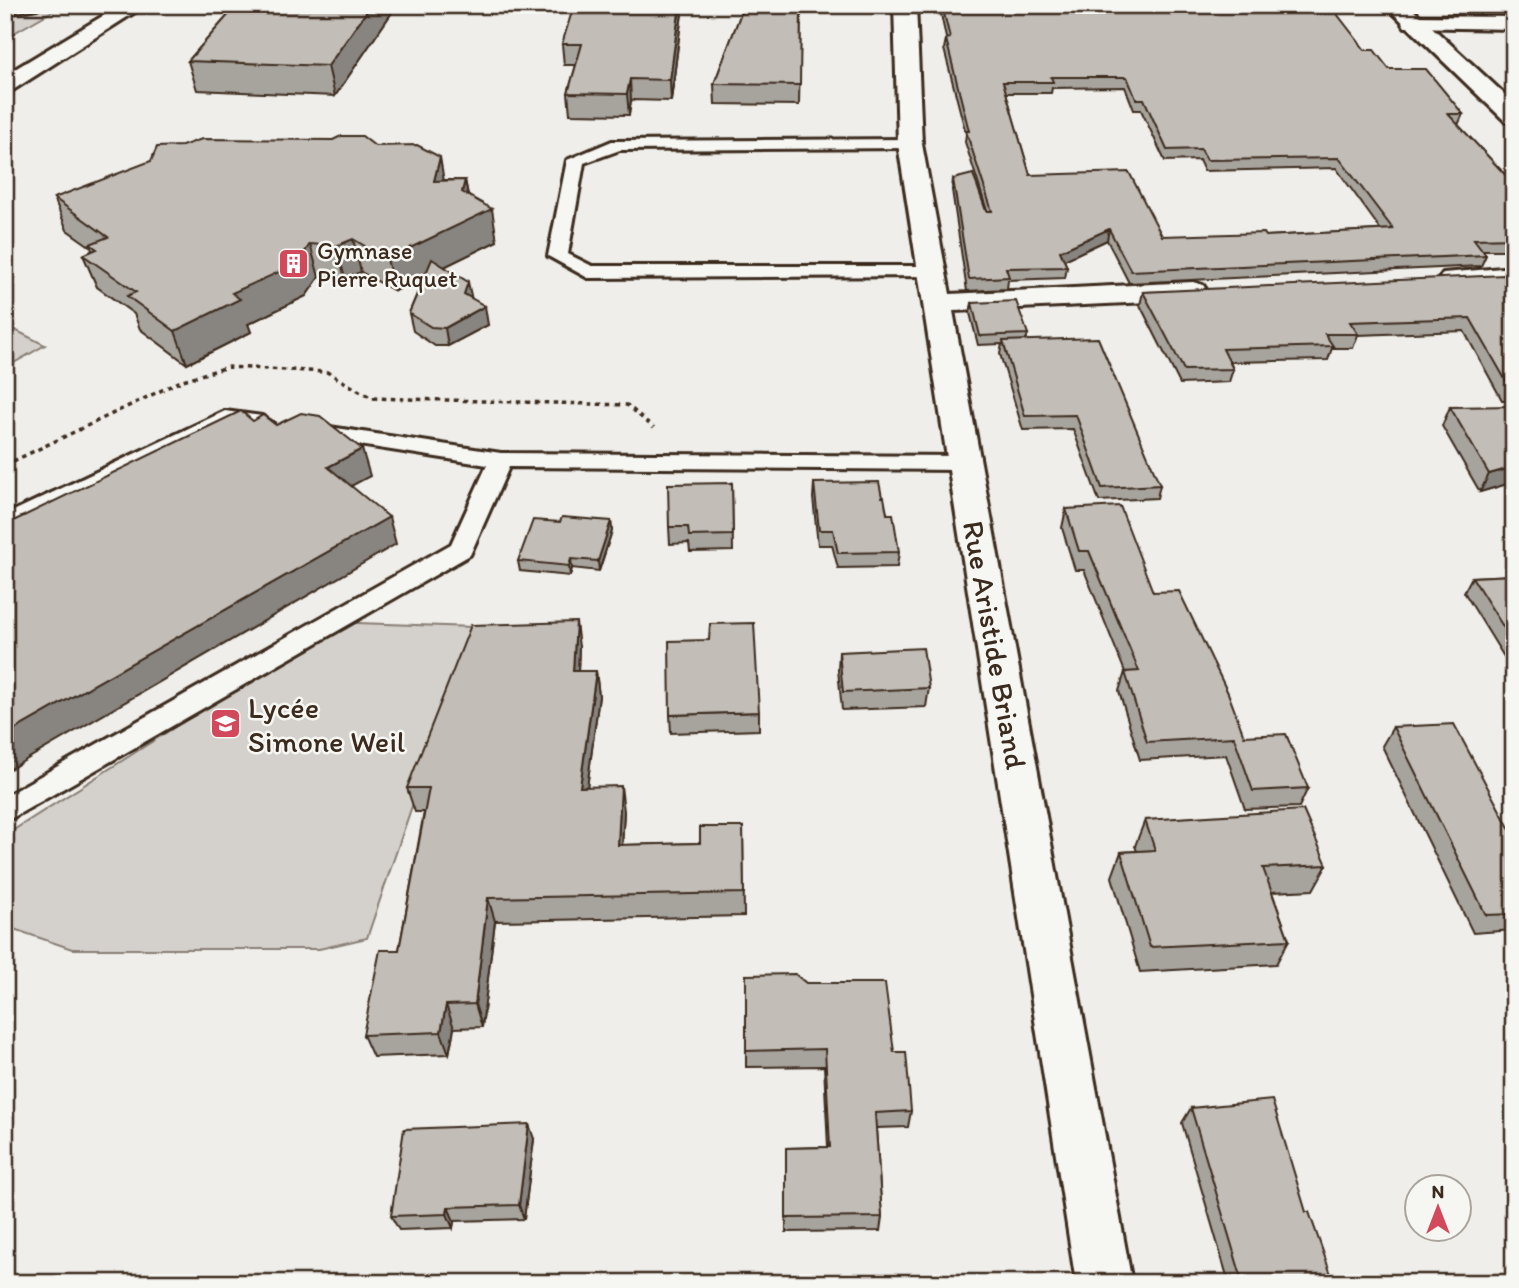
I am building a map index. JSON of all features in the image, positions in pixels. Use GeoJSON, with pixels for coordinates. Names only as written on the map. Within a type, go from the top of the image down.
{"type":"FeatureCollection","features":[{"type":"Feature","properties":{"kind":"street"},"geometry":{"type":"LineString","coordinates":[[5,85],[136,5]]}},
{"type":"Feature","properties":{"kind":"street","name":"Rue Aristide Briand"},"geometry":{"type":"LineString","coordinates":[[905,5],[910,144],[1104,1283]]}},
{"type":"Feature","properties":{"kind":"street"},"geometry":{"type":"LineString","coordinates":[[1395,5],[1514,116]]}},
{"type":"Feature","properties":{"kind":"street"},"geometry":{"type":"LineString","coordinates":[[1413,22],[1514,23]]}},
{"type":"Feature","properties":{"kind":"street"},"geometry":{"type":"LineString","coordinates":[[1430,280],[1514,276]]}},
{"type":"Feature","properties":{"kind":"street"},"geometry":{"type":"LineString","coordinates":[[934,288],[1220,290]]}},
{"type":"Feature","properties":{"kind":"lane"},"geometry":{"type":"LineString","coordinates":[[5,10],[32,5]]}},
{"type":"Feature","properties":{"kind":"lane"},"geometry":{"type":"LineString","coordinates":[[910,144],[618,145],[576,160],[558,256],[588,272],[934,288]]}},
{"type":"Feature","properties":{"kind":"lane"},"geometry":{"type":"LineString","coordinates":[[5,525],[225,418],[501,460],[963,463]]}},
{"type":"Feature","properties":{"kind":"lane"},"geometry":{"type":"LineString","coordinates":[[5,810],[461,549],[501,460]]}},
{"type":"Feature","properties":{"kind":"shaded area"},"geometry":{"type":"Polygon","coordinates":[[[63,5],[5,38],[5,17],[10,14],[63,5]]]}},
{"type":"Feature","properties":{"kind":"shaded area"},"geometry":{"type":"Polygon","coordinates":[[[5,325],[45,345],[5,368],[5,325]]]}},
{"type":"Feature","properties":{"kind":"shaded area"},"geometry":{"type":"Polygon","coordinates":[[[328,622],[473,627],[367,938],[319,949],[72,949],[5,926],[5,849],[9,833],[261,672],[328,622]]]}},
{"type":"Feature","properties":{"kind":"building"},"geometry":{"type":"Polygon","coordinates":[[[237,5],[371,5],[328,66],[188,61],[237,5]]]}},
{"type":"Feature","properties":{"kind":"building"},"geometry":{"type":"Polygon","coordinates":[[[574,5],[680,5],[670,80],[630,79],[627,94],[568,93],[582,44],[562,44],[574,5]]]}},
{"type":"Feature","properties":{"kind":"building"},"geometry":{"type":"Polygon","coordinates":[[[744,5],[801,5],[800,85],[714,84],[744,5]]]}},
{"type":"Feature","properties":{"kind":"building"},"geometry":{"type":"Polygon","coordinates":[[[942,5],[1330,5],[1365,50],[1374,50],[1389,69],[1426,69],[1463,114],[1448,114],[1514,184],[1514,238],[1474,239],[1486,255],[1131,271],[1109,229],[1060,251],[1067,267],[1006,268],[1009,277],[969,279],[953,179],[973,174],[986,211],[992,211],[966,131],[969,131],[946,39],[950,38],[942,5]],[[1051,77],[1053,82],[1003,82],[1030,175],[1129,172],[1162,236],[1264,233],[1266,236],[1393,229],[1339,158],[1207,160],[1201,149],[1167,150],[1144,99],[1136,99],[1127,77],[1051,77]]]}},
{"type":"Feature","properties":{"kind":"building","name":"Gymnase Pierre Ruquet"},"geometry":{"type":"Polygon","coordinates":[[[341,136],[362,136],[375,146],[417,145],[440,157],[434,181],[465,180],[462,192],[492,209],[387,259],[353,239],[336,246],[310,244],[297,264],[232,293],[240,299],[175,331],[127,296],[136,292],[83,255],[97,249],[90,244],[108,237],[54,198],[151,161],[157,147],[182,146],[202,139],[333,140],[341,136]]]}},
{"type":"Feature","properties":{"kind":"building"},"geometry":{"type":"Polygon","coordinates":[[[432,259],[468,282],[464,294],[485,306],[445,328],[431,327],[409,313],[432,259]]]}},
{"type":"Feature","properties":{"kind":"building"},"geometry":{"type":"Polygon","coordinates":[[[1504,275],[1514,288],[1514,386],[1509,386],[1470,318],[1350,322],[1358,334],[1325,334],[1333,346],[1223,349],[1233,369],[1184,370],[1143,292],[1504,275]]]}},
{"type":"Feature","properties":{"kind":"building"},"geometry":{"type":"Polygon","coordinates":[[[1016,301],[1028,334],[980,336],[972,303],[1016,301]]]}},
{"type":"Feature","properties":{"kind":"building"},"geometry":{"type":"Polygon","coordinates":[[[1098,338],[1160,485],[1102,488],[1076,415],[1025,416],[1003,341],[1098,338]]]}},
{"type":"Feature","properties":{"kind":"building"},"geometry":{"type":"Polygon","coordinates":[[[1514,406],[1514,467],[1489,474],[1450,407],[1514,406]]]}},
{"type":"Feature","properties":{"kind":"building"},"geometry":{"type":"Polygon","coordinates":[[[241,411],[253,421],[263,415],[276,425],[301,413],[320,416],[362,449],[328,467],[389,517],[5,735],[5,525],[241,411]]]}},
{"type":"Feature","properties":{"kind":"building"},"geometry":{"type":"Polygon","coordinates":[[[879,482],[887,514],[893,514],[899,552],[838,553],[833,530],[819,530],[814,483],[879,482]]]}},
{"type":"Feature","properties":{"kind":"building"},"geometry":{"type":"Polygon","coordinates":[[[732,483],[733,535],[689,536],[688,527],[669,527],[668,484],[732,483]]]}},
{"type":"Feature","properties":{"kind":"building"},"geometry":{"type":"Polygon","coordinates":[[[1120,506],[1153,592],[1179,591],[1228,693],[1244,736],[1286,734],[1308,788],[1253,791],[1234,737],[1147,742],[1125,672],[1139,671],[1089,551],[1079,551],[1066,509],[1120,506]]]}},
{"type":"Feature","properties":{"kind":"building"},"geometry":{"type":"Polygon","coordinates":[[[562,517],[611,521],[598,561],[571,559],[569,566],[518,561],[533,520],[560,522],[562,517]]]}},
{"type":"Feature","properties":{"kind":"building"},"geometry":{"type":"Polygon","coordinates":[[[1514,575],[1514,644],[1472,577],[1514,575]]]}},
{"type":"Feature","properties":{"kind":"building"},"geometry":{"type":"Polygon","coordinates":[[[576,622],[573,671],[596,671],[580,787],[621,786],[618,845],[700,843],[700,827],[743,827],[744,893],[488,898],[475,1004],[446,1005],[441,1032],[363,1035],[380,950],[399,950],[429,788],[407,788],[471,625],[576,622]]]}},
{"type":"Feature","properties":{"kind":"building"},"geometry":{"type":"Polygon","coordinates":[[[754,623],[759,712],[670,715],[669,641],[709,640],[710,624],[754,623]]]}},
{"type":"Feature","properties":{"kind":"building"},"geometry":{"type":"Polygon","coordinates":[[[923,648],[929,688],[843,692],[839,652],[923,648]]]}},
{"type":"Feature","properties":{"kind":"building"},"geometry":{"type":"Polygon","coordinates":[[[1454,724],[1514,837],[1514,914],[1486,915],[1393,727],[1454,724]]]}},
{"type":"Feature","properties":{"kind":"building"},"geometry":{"type":"Polygon","coordinates":[[[1303,810],[1327,865],[1263,868],[1289,940],[1150,947],[1121,852],[1155,850],[1145,820],[1303,810]]]}},
{"type":"Feature","properties":{"kind":"building"},"geometry":{"type":"Polygon","coordinates":[[[795,974],[806,983],[885,983],[894,1052],[906,1052],[911,1111],[875,1113],[882,1217],[786,1218],[786,1148],[830,1147],[825,1049],[746,1051],[746,975],[795,974]]]}},
{"type":"Feature","properties":{"kind":"building"},"geometry":{"type":"Polygon","coordinates":[[[1272,1100],[1306,1212],[1309,1212],[1334,1283],[1243,1283],[1191,1108],[1272,1100]]]}},
{"type":"Feature","properties":{"kind":"building"},"geometry":{"type":"Polygon","coordinates":[[[529,1124],[519,1205],[448,1207],[447,1214],[391,1216],[404,1129],[529,1124]]]}},
{"type":"Feature","properties":{"kind":"place","name":"Gymnase Pierre Ruquet"},"geometry":{"type":"Point","coordinates":[294,264]}},
{"type":"Feature","properties":{"kind":"place","name":"Lycée Simone Weil"},"geometry":{"type":"Point","coordinates":[225,724]}}]}
